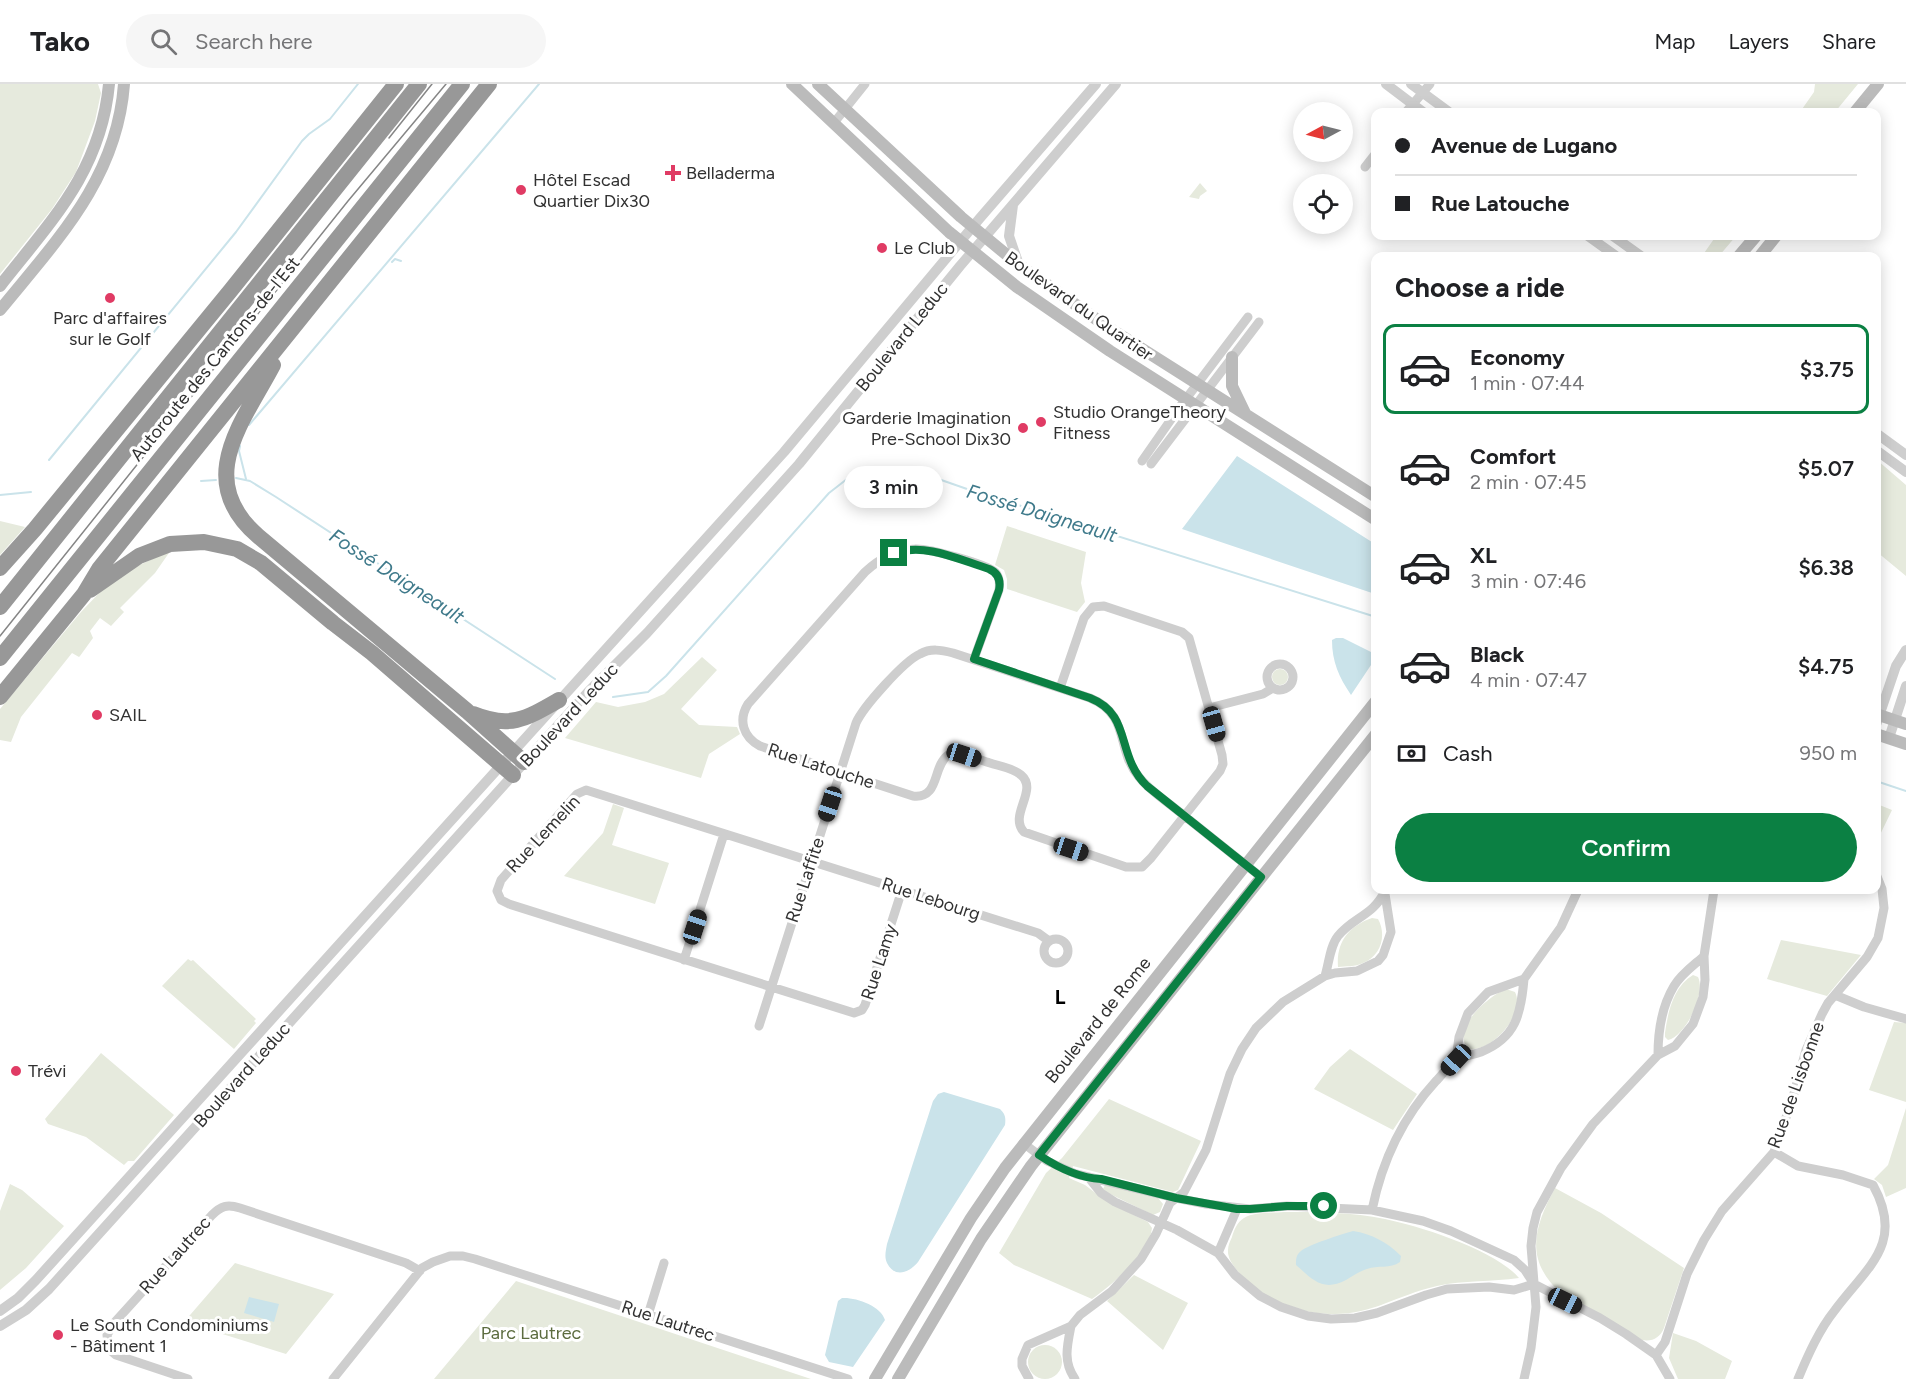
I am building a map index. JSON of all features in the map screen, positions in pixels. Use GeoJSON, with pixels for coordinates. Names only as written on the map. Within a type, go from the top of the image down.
{"type":"FeatureCollection","features":[{"type":"Feature","properties":{"kind":"highway"},"geometry":{"type":"LineString","coordinates":[[0,568],[35,529],[231,290],[396,84]]}},
{"type":"Feature","properties":{"kind":"highway","name":"Autoroute des Cantons-de-l'Est"},"geometry":{"type":"LineString","coordinates":[[0,607],[419,84]]}},
{"type":"Feature","properties":{"kind":"highway","name":"Autoroute des Cantons-de-l'Est"},"geometry":{"type":"LineString","coordinates":[[0,658],[462,84]]}},
{"type":"Feature","properties":{"kind":"highway"},"geometry":{"type":"LineString","coordinates":[[0,697],[84,594],[99,569],[489,84]]}},
{"type":"Feature","properties":{"kind":"highway"},"geometry":{"type":"LineString","coordinates":[[292,328],[266,378],[245,411],[231,443],[225,473],[233,506],[250,530],[467,711],[513,763]]}},
{"type":"Feature","properties":{"kind":"highway"},"geometry":{"type":"LineString","coordinates":[[0,578],[35,529]]}},
{"type":"Feature","properties":{"kind":"highway"},"geometry":{"type":"LineString","coordinates":[[84,594],[139,556],[162,546],[195,541],[213,542],[237,549],[261,563],[326,617],[513,763]]}},
{"type":"Feature","properties":{"kind":"highway"},"geometry":{"type":"LineString","coordinates":[[467,711],[492,720],[512,722],[528,717],[559,700]]}},
{"type":"Feature","properties":{"kind":"main road"},"geometry":{"type":"LineString","coordinates":[[0,286],[62,208],[81,177],[101,125],[109,84]]}},
{"type":"Feature","properties":{"kind":"main road"},"geometry":{"type":"LineString","coordinates":[[0,310],[89,196],[111,146],[119,119],[124,84]]}},
{"type":"Feature","properties":{"kind":"main road","name":"Boulevard du Quartier"},"geometry":{"type":"LineString","coordinates":[[792,84],[960,242],[1049,311],[1371,517]]}},
{"type":"Feature","properties":{"kind":"main road","name":"Boulevard du Quartier"},"geometry":{"type":"LineString","coordinates":[[818,84],[972,227],[1019,265],[1083,311],[1371,494]]}},
{"type":"Feature","properties":{"kind":"main road"},"geometry":{"type":"LineString","coordinates":[[1858,108],[1878,84]]}},
{"type":"Feature","properties":{"kind":"main road"},"geometry":{"type":"LineString","coordinates":[[1742,252],[1753,240]]}},
{"type":"Feature","properties":{"kind":"main road"},"geometry":{"type":"LineString","coordinates":[[1763,252],[1773,240]]}},
{"type":"Feature","properties":{"kind":"main road"},"geometry":{"type":"LineString","coordinates":[[1232,357],[1233,391],[1245,414]]}},
{"type":"Feature","properties":{"kind":"main road","name":"Boulevard de Rome"},"geometry":{"type":"LineString","coordinates":[[875,1379],[971,1218],[1023,1143],[1371,707]]}},
{"type":"Feature","properties":{"kind":"main road"},"geometry":{"type":"LineString","coordinates":[[1881,719],[1900,722]]}},
{"type":"Feature","properties":{"kind":"main road"},"geometry":{"type":"LineString","coordinates":[[1881,736],[1906,744]]}},
{"type":"Feature","properties":{"kind":"main road","name":"Boulevard de Rome"},"geometry":{"type":"LineString","coordinates":[[898,1379],[981,1239],[1039,1155],[1371,740]]}},
{"type":"Feature","properties":{"kind":"street"},"geometry":{"type":"LineString","coordinates":[[833,124],[865,84]]}},
{"type":"Feature","properties":{"kind":"street","name":"Boulevard Leduc"},"geometry":{"type":"LineString","coordinates":[[0,1326],[26,1310],[49,1289],[513,763],[559,700],[806,426],[972,227],[1096,84]]}},
{"type":"Feature","properties":{"kind":"street"},"geometry":{"type":"LineString","coordinates":[[1386,84],[1409,108]]}},
{"type":"Feature","properties":{"kind":"street"},"geometry":{"type":"LineString","coordinates":[[1411,84],[1427,88],[1445,108]]}},
{"type":"Feature","properties":{"kind":"street","name":"Boulevard Leduc"},"geometry":{"type":"LineString","coordinates":[[0,1311],[18,1298],[36,1280],[513,763],[647,633],[799,464],[1109,86]]}},
{"type":"Feature","properties":{"kind":"street"},"geometry":{"type":"LineString","coordinates":[[1411,108],[1427,88]]}},
{"type":"Feature","properties":{"kind":"street"},"geometry":{"type":"LineString","coordinates":[[1365,167],[1371,159]]}},
{"type":"Feature","properties":{"kind":"street"},"geometry":{"type":"LineString","coordinates":[[1014,202],[1009,236],[1019,265]]}},
{"type":"Feature","properties":{"kind":"street"},"geometry":{"type":"LineString","coordinates":[[1591,240],[1601,252]]}},
{"type":"Feature","properties":{"kind":"street"},"geometry":{"type":"LineString","coordinates":[[1619,240],[1635,252]]}},
{"type":"Feature","properties":{"kind":"street"},"geometry":{"type":"LineString","coordinates":[[1147,463],[1202,388],[1248,317]]}},
{"type":"Feature","properties":{"kind":"street"},"geometry":{"type":"LineString","coordinates":[[1202,388],[1232,357],[1259,322]]}},
{"type":"Feature","properties":{"kind":"street"},"geometry":{"type":"LineString","coordinates":[[1881,437],[1906,455]]}},
{"type":"Feature","properties":{"kind":"street"},"geometry":{"type":"LineString","coordinates":[[1881,454],[1906,472]]}},
{"type":"Feature","properties":{"kind":"street","name":"Rue Latouche"},"geometry":{"type":"LineString","coordinates":[[974,659],[999,590],[999,581],[995,573],[933,550],[918,549],[894,553],[869,568],[748,704],[743,717],[745,732],[757,745],[919,797],[932,790],[941,762],[948,755],[964,755],[1004,768],[1021,775],[1026,783],[1026,794],[1018,819],[1024,832],[1131,868],[1139,868],[1146,863],[1185,816]]}},
{"type":"Feature","properties":{"kind":"street"},"geometry":{"type":"LineString","coordinates":[[1060,688],[1086,613],[1093,607],[1100,606],[1185,633],[1192,647],[1222,755],[1222,768],[1185,816]]}},
{"type":"Feature","properties":{"kind":"street","name":"Rue Laffite"},"geometry":{"type":"LineString","coordinates":[[759,1026],[854,728],[860,715],[908,662],[919,654],[934,650],[974,659],[1097,701],[1108,707],[1118,722],[1128,759],[1138,776],[1261,877]]}},
{"type":"Feature","properties":{"kind":"street"},"geometry":{"type":"LineString","coordinates":[[1881,709],[1896,666],[1906,650]]}},
{"type":"Feature","properties":{"kind":"street"},"geometry":{"type":"LineString","coordinates":[[1889,738],[1900,722],[1906,686]]}},
{"type":"Feature","properties":{"kind":"street"},"geometry":{"type":"LineString","coordinates":[[1209,708],[1263,694],[1273,688]]}},
{"type":"Feature","properties":{"kind":"street","name":"Rue Lemelin"},"geometry":{"type":"LineString","coordinates":[[771,988],[508,904],[498,896],[498,884],[584,790],[811,861]]}},
{"type":"Feature","properties":{"kind":"street"},"geometry":{"type":"LineString","coordinates":[[684,960],[724,834]]}},
{"type":"Feature","properties":{"kind":"street","name":"Rue Lebourg"},"geometry":{"type":"LineString","coordinates":[[811,861],[1038,933],[1049,941]]}},
{"type":"Feature","properties":{"kind":"street","name":"Rue Lamy"},"geometry":{"type":"LineString","coordinates":[[771,988],[847,1012],[854,1013],[862,1010],[902,890]]}},
{"type":"Feature","properties":{"kind":"street","name":"Rue de Lisbonne"},"geometry":{"type":"LineString","coordinates":[[1656,1355],[1665,1342],[1687,1274],[1704,1240],[1722,1211],[1773,1152],[1806,1050],[1822,1014],[1867,957],[1878,938],[1883,919],[1884,901],[1881,891]]}},
{"type":"Feature","properties":{"kind":"street"},"geometry":{"type":"LineString","coordinates":[[1325,976],[1339,935],[1373,910],[1384,894]]}},
{"type":"Feature","properties":{"kind":"street"},"geometry":{"type":"LineString","coordinates":[[1029,1379],[1022,1366],[1022,1359],[1028,1345],[1071,1326],[1080,1315],[1112,1291],[1132,1271],[1149,1246],[1170,1203],[1189,1185],[1206,1150],[1230,1074],[1250,1037],[1265,1018],[1283,1002],[1325,976],[1357,971],[1378,961],[1383,955],[1391,932],[1385,894]]}},
{"type":"Feature","properties":{"kind":"street"},"geometry":{"type":"LineString","coordinates":[[1372,1210],[1380,1178],[1397,1137],[1424,1095],[1456,1060],[1490,1049],[1508,1034],[1519,1015],[1524,979],[1561,927],[1576,894]]}},
{"type":"Feature","properties":{"kind":"street"},"geometry":{"type":"LineString","coordinates":[[1524,1379],[1535,1323],[1536,1307],[1531,1246],[1537,1212],[1549,1188],[1593,1124],[1658,1055],[1675,1046],[1688,1032],[1698,1014],[1705,980],[1704,956],[1713,894]]}},
{"type":"Feature","properties":{"kind":"street"},"geometry":{"type":"LineString","coordinates":[[1658,1055],[1658,1040],[1671,992],[1678,980],[1704,956]]}},
{"type":"Feature","properties":{"kind":"street"},"geometry":{"type":"LineString","coordinates":[[1456,1060],[1462,1023],[1473,1005],[1488,992],[1524,979]]}},
{"type":"Feature","properties":{"kind":"street"},"geometry":{"type":"LineString","coordinates":[[1835,995],[1864,1007],[1906,1019]]}},
{"type":"Feature","properties":{"kind":"street"},"geometry":{"type":"LineString","coordinates":[[1023,1143],[1039,1155],[1069,1171],[1089,1178],[1176,1198],[1237,1209],[1287,1206],[1372,1210],[1423,1221],[1466,1237],[1514,1260],[1525,1270],[1534,1284],[1607,1322],[1656,1355],[1670,1379]]}},
{"type":"Feature","properties":{"kind":"street"},"geometry":{"type":"LineString","coordinates":[[1773,1152],[1798,1166],[1843,1175],[1874,1185],[1886,1216],[1884,1238],[1876,1259],[1834,1311],[1811,1349],[1798,1379]]}},
{"type":"Feature","properties":{"kind":"street"},"geometry":{"type":"LineString","coordinates":[[1089,1178],[1101,1193],[1161,1224],[1178,1230],[1218,1253],[1235,1275],[1260,1296],[1281,1307],[1318,1317],[1362,1317],[1447,1289],[1489,1287],[1514,1290],[1534,1284]]}},
{"type":"Feature","properties":{"kind":"street","name":"Rue Lautrec"},"geometry":{"type":"LineString","coordinates":[[188,1379],[116,1355],[109,1349],[107,1335],[111,1326],[221,1207],[237,1207],[406,1263],[420,1270]]}},
{"type":"Feature","properties":{"kind":"street"},"geometry":{"type":"LineString","coordinates":[[1218,1253],[1237,1209]]}},
{"type":"Feature","properties":{"kind":"street","name":"Rue Lautrec"},"geometry":{"type":"LineString","coordinates":[[333,1379],[420,1270],[443,1258],[467,1257],[848,1379]]}},
{"type":"Feature","properties":{"kind":"street"},"geometry":{"type":"LineString","coordinates":[[648,1315],[664,1263]]}},
{"type":"Feature","properties":{"kind":"street"},"geometry":{"type":"LineString","coordinates":[[1071,1326],[1066,1352],[1068,1365],[1075,1379]]}},
{"type":"Feature","properties":{"kind":"green space"},"geometry":{"type":"Polygon","coordinates":[[[0,84],[98,84],[101,93],[95,121],[76,172],[52,209],[0,274],[0,84]]]}},
{"type":"Feature","properties":{"kind":"green space"},"geometry":{"type":"Polygon","coordinates":[[[1815,84],[1858,84],[1838,108],[1803,108],[1814,92],[1815,84]]]}},
{"type":"Feature","properties":{"kind":"green space"},"geometry":{"type":"Polygon","coordinates":[[[1200,183],[1207,191],[1199,199],[1189,197],[1200,183]]]}},
{"type":"Feature","properties":{"kind":"green space"},"geometry":{"type":"Polygon","coordinates":[[[1713,240],[1733,240],[1722,252],[1705,252],[1713,240]]]}},
{"type":"Feature","properties":{"kind":"green space"},"geometry":{"type":"Polygon","coordinates":[[[1881,463],[1906,485],[1906,576],[1881,555],[1881,463]]]}},
{"type":"Feature","properties":{"kind":"green space"},"geometry":{"type":"Polygon","coordinates":[[[0,521],[25,527],[0,555],[0,521]]]}},
{"type":"Feature","properties":{"kind":"green space"},"geometry":{"type":"Polygon","coordinates":[[[1007,526],[1086,552],[1081,583],[1085,602],[1077,612],[1007,589],[1004,570],[995,565],[1007,526]]]}},
{"type":"Feature","properties":{"kind":"green space"},"geometry":{"type":"Polygon","coordinates":[[[171,550],[155,573],[120,608],[124,612],[111,626],[100,618],[90,631],[93,638],[80,656],[72,653],[21,717],[11,742],[0,740],[0,709],[81,612],[102,590],[125,572],[171,550]]]}},
{"type":"Feature","properties":{"kind":"green space"},"geometry":{"type":"Polygon","coordinates":[[[702,657],[717,670],[681,709],[699,725],[737,727],[740,734],[709,754],[701,778],[565,738],[596,702],[618,707],[645,702],[664,694],[702,657]]]}},
{"type":"Feature","properties":{"kind":"green space"},"geometry":{"type":"Polygon","coordinates":[[[1280,669],[1288,677],[1280,685],[1272,677],[1280,669]]]}},
{"type":"Feature","properties":{"kind":"green space"},"geometry":{"type":"Polygon","coordinates":[[[613,804],[624,808],[612,845],[669,863],[655,904],[564,876],[603,833],[613,804]]]}},
{"type":"Feature","properties":{"kind":"green space"},"geometry":{"type":"Polygon","coordinates":[[[1881,806],[1892,810],[1881,833],[1881,806]]]}},
{"type":"Feature","properties":{"kind":"green space"},"geometry":{"type":"Polygon","coordinates":[[[1372,918],[1378,919],[1381,925],[1382,938],[1378,950],[1369,960],[1360,964],[1338,967],[1339,950],[1346,936],[1364,921],[1372,918]]]}},
{"type":"Feature","properties":{"kind":"green space"},"geometry":{"type":"Polygon","coordinates":[[[1781,940],[1861,955],[1827,996],[1767,979],[1781,940]]]}},
{"type":"Feature","properties":{"kind":"green space"},"geometry":{"type":"Polygon","coordinates":[[[188,959],[193,960],[256,1019],[254,1021],[256,1023],[234,1049],[162,986],[188,959]]]}},
{"type":"Feature","properties":{"kind":"green space"},"geometry":{"type":"Polygon","coordinates":[[[1693,975],[1698,977],[1700,984],[1697,1003],[1688,1023],[1675,1037],[1668,1040],[1665,1033],[1676,993],[1693,975]]]}},
{"type":"Feature","properties":{"kind":"green space"},"geometry":{"type":"Polygon","coordinates":[[[1506,989],[1515,992],[1517,1001],[1516,1011],[1505,1030],[1487,1044],[1469,1049],[1464,1041],[1467,1023],[1491,998],[1506,989]]]}},
{"type":"Feature","properties":{"kind":"green space"},"geometry":{"type":"Polygon","coordinates":[[[1894,1022],[1906,1023],[1906,1102],[1869,1090],[1894,1022]]]}},
{"type":"Feature","properties":{"kind":"green space"},"geometry":{"type":"Polygon","coordinates":[[[1350,1049],[1417,1094],[1393,1130],[1314,1089],[1330,1067],[1350,1049]]]}},
{"type":"Feature","properties":{"kind":"green space"},"geometry":{"type":"Polygon","coordinates":[[[101,1053],[174,1115],[134,1161],[128,1161],[124,1165],[86,1137],[48,1124],[45,1119],[101,1053]]]}},
{"type":"Feature","properties":{"kind":"green space"},"geometry":{"type":"Polygon","coordinates":[[[1109,1099],[1201,1141],[1178,1190],[1173,1192],[1073,1166],[1069,1178],[1085,1185],[1106,1201],[1148,1222],[1152,1228],[1150,1237],[1137,1258],[1119,1277],[1092,1299],[1014,1265],[999,1253],[1046,1173],[1062,1158],[1109,1099]]]}},
{"type":"Feature","properties":{"kind":"green space"},"geometry":{"type":"Polygon","coordinates":[[[1906,1108],[1906,1188],[1886,1197],[1882,1185],[1874,1179],[1888,1165],[1906,1108]]]}},
{"type":"Feature","properties":{"kind":"green space"},"geometry":{"type":"Polygon","coordinates":[[[10,1184],[22,1190],[64,1226],[26,1268],[0,1290],[0,1211],[10,1184]]]}},
{"type":"Feature","properties":{"kind":"green space"},"geometry":{"type":"Polygon","coordinates":[[[1105,1185],[1158,1198],[1163,1204],[1160,1212],[1153,1215],[1106,1192],[1103,1189],[1105,1185]]]}},
{"type":"Feature","properties":{"kind":"green space"},"geometry":{"type":"Polygon","coordinates":[[[1555,1188],[1601,1213],[1684,1268],[1664,1328],[1658,1337],[1652,1340],[1642,1340],[1563,1295],[1542,1270],[1536,1244],[1538,1231],[1541,1217],[1555,1188]]]}},
{"type":"Feature","properties":{"kind":"green space"},"geometry":{"type":"Polygon","coordinates":[[[1284,1212],[1360,1215],[1418,1227],[1494,1258],[1519,1278],[1437,1286],[1362,1311],[1330,1314],[1290,1309],[1250,1284],[1234,1267],[1228,1250],[1236,1226],[1244,1218],[1258,1214],[1284,1212]]]}},
{"type":"Feature","properties":{"kind":"green space"},"geometry":{"type":"Polygon","coordinates":[[[235,1263],[334,1294],[286,1354],[184,1322],[235,1263]]]}},
{"type":"Feature","properties":{"kind":"green space"},"geometry":{"type":"Polygon","coordinates":[[[1134,1275],[1188,1303],[1163,1350],[1107,1301],[1134,1275]]]}},
{"type":"Feature","properties":{"kind":"green space","name":"Parc Lautrec"},"geometry":{"type":"Polygon","coordinates":[[[516,1281],[811,1379],[434,1379],[516,1281]]]}},
{"type":"Feature","properties":{"kind":"green space"},"geometry":{"type":"Polygon","coordinates":[[[1673,1333],[1696,1341],[1732,1361],[1725,1379],[1678,1379],[1669,1358],[1673,1333]]]}},
{"type":"Feature","properties":{"kind":"green space"},"geometry":{"type":"Polygon","coordinates":[[[1045,1345],[1057,1350],[1062,1362],[1057,1374],[1045,1379],[1033,1374],[1028,1362],[1033,1350],[1045,1345]]]}},
{"type":"Feature","properties":{"kind":"water"},"geometry":{"type":"Polygon","coordinates":[[[1237,456],[1371,541],[1371,593],[1182,529],[1237,456]]]}},
{"type":"Feature","properties":{"kind":"water"},"geometry":{"type":"Polygon","coordinates":[[[1343,638],[1371,652],[1371,665],[1351,695],[1335,662],[1332,640],[1343,638]]]}},
{"type":"Feature","properties":{"kind":"water"},"geometry":{"type":"Polygon","coordinates":[[[944,1092],[1000,1109],[1005,1116],[1005,1125],[918,1262],[907,1271],[894,1271],[887,1263],[885,1256],[887,1244],[933,1101],[938,1094],[944,1092]]]}},
{"type":"Feature","properties":{"kind":"water"},"geometry":{"type":"Polygon","coordinates":[[[1353,1231],[1367,1234],[1385,1243],[1401,1256],[1400,1262],[1367,1269],[1331,1285],[1313,1280],[1296,1265],[1297,1256],[1305,1249],[1353,1231]]]}},
{"type":"Feature","properties":{"kind":"water"},"geometry":{"type":"Polygon","coordinates":[[[249,1297],[279,1304],[274,1322],[244,1313],[249,1297]]]}},
{"type":"Feature","properties":{"kind":"water"},"geometry":{"type":"Polygon","coordinates":[[[842,1298],[867,1303],[879,1311],[885,1320],[853,1367],[829,1362],[825,1355],[838,1301],[842,1298]]]}},
{"type":"Feature","properties":{"kind":"waterway"},"geometry":{"type":"LineString","coordinates":[[49,460],[236,232],[302,141],[330,119],[358,84]]}},
{"type":"Feature","properties":{"kind":"waterway"},"geometry":{"type":"LineString","coordinates":[[249,425],[539,84]]}},
{"type":"Feature","properties":{"kind":"waterway","name":"Fossé Daigneault"},"geometry":{"type":"LineString","coordinates":[[392,262],[395,259],[401,261]]}},
{"type":"Feature","properties":{"kind":"waterway"},"geometry":{"type":"LineString","coordinates":[[240,446],[239,451],[246,479]]}},
{"type":"Feature","properties":{"kind":"waterway","name":"Fossé Daigneault"},"geometry":{"type":"LineString","coordinates":[[613,697],[648,692],[666,676],[829,493],[847,479],[900,469],[927,475],[1371,615]]}},
{"type":"Feature","properties":{"kind":"waterway","name":"Fossé Daigneault"},"geometry":{"type":"LineString","coordinates":[[236,478],[250,481],[276,497],[555,679]]}},
{"type":"Feature","properties":{"kind":"waterway","name":"Fossé Daigneault"},"geometry":{"type":"LineString","coordinates":[[201,481],[216,480]]}},
{"type":"Feature","properties":{"kind":"waterway","name":"Fossé Daigneault"},"geometry":{"type":"LineString","coordinates":[[0,495],[31,492]]}},
{"type":"Feature","properties":{"kind":"waterway","name":"Fossé Daigneault"},"geometry":{"type":"LineString","coordinates":[[1881,783],[1906,791]]}},
{"type":"Feature","properties":{"kind":"tram line"},"geometry":{"type":"LineString","coordinates":[[389,138],[432,84]]}},
{"type":"Feature","properties":{"kind":"tram line"},"geometry":{"type":"LineString","coordinates":[[0,636],[348,201],[446,84]]}},
{"type":"Feature","properties":{"kind":"place","name":"Belladerma"},"geometry":{"type":"Point","coordinates":[673,173]}},
{"type":"Feature","properties":{"kind":"place","name":"Hôtel Escad Quartier Dix30"},"geometry":{"type":"Point","coordinates":[521,190]}},
{"type":"Feature","properties":{"kind":"place","name":"Le Club"},"geometry":{"type":"Point","coordinates":[882,248]}},
{"type":"Feature","properties":{"kind":"place","name":"Parc d'affaires sur le Golf"},"geometry":{"type":"Point","coordinates":[110,298]}},
{"type":"Feature","properties":{"kind":"place","name":"Studio OrangeTheory Fitness"},"geometry":{"type":"Point","coordinates":[1041,422]}},
{"type":"Feature","properties":{"kind":"place","name":"Garderie Imagination Pre-School Dix30"},"geometry":{"type":"Point","coordinates":[1023,428]}},
{"type":"Feature","properties":{"kind":"place","name":"SAIL"},"geometry":{"type":"Point","coordinates":[97,715]}},
{"type":"Feature","properties":{"kind":"place","name":"Trévi"},"geometry":{"type":"Point","coordinates":[16,1071]}},
{"type":"Feature","properties":{"kind":"place","name":"Le South Condominiums - Bâtiment 1"},"geometry":{"type":"Point","coordinates":[58,1335]}},
{"type":"Feature","properties":{"kind":"district","name":"L"},"geometry":{"type":"Point","coordinates":[1060,997]}},
{"type":"Feature","properties":{"kind":"route"},"geometry":{"type":"LineString","coordinates":[[894,553],[913,549],[929,550],[989,569],[995,573],[999,581],[999,590],[974,659],[1090,698],[1108,707],[1118,722],[1128,759],[1147,786],[1261,877],[1039,1155],[1047,1161],[1089,1178],[1206,1204],[1237,1209],[1324,1206]]}}]}
